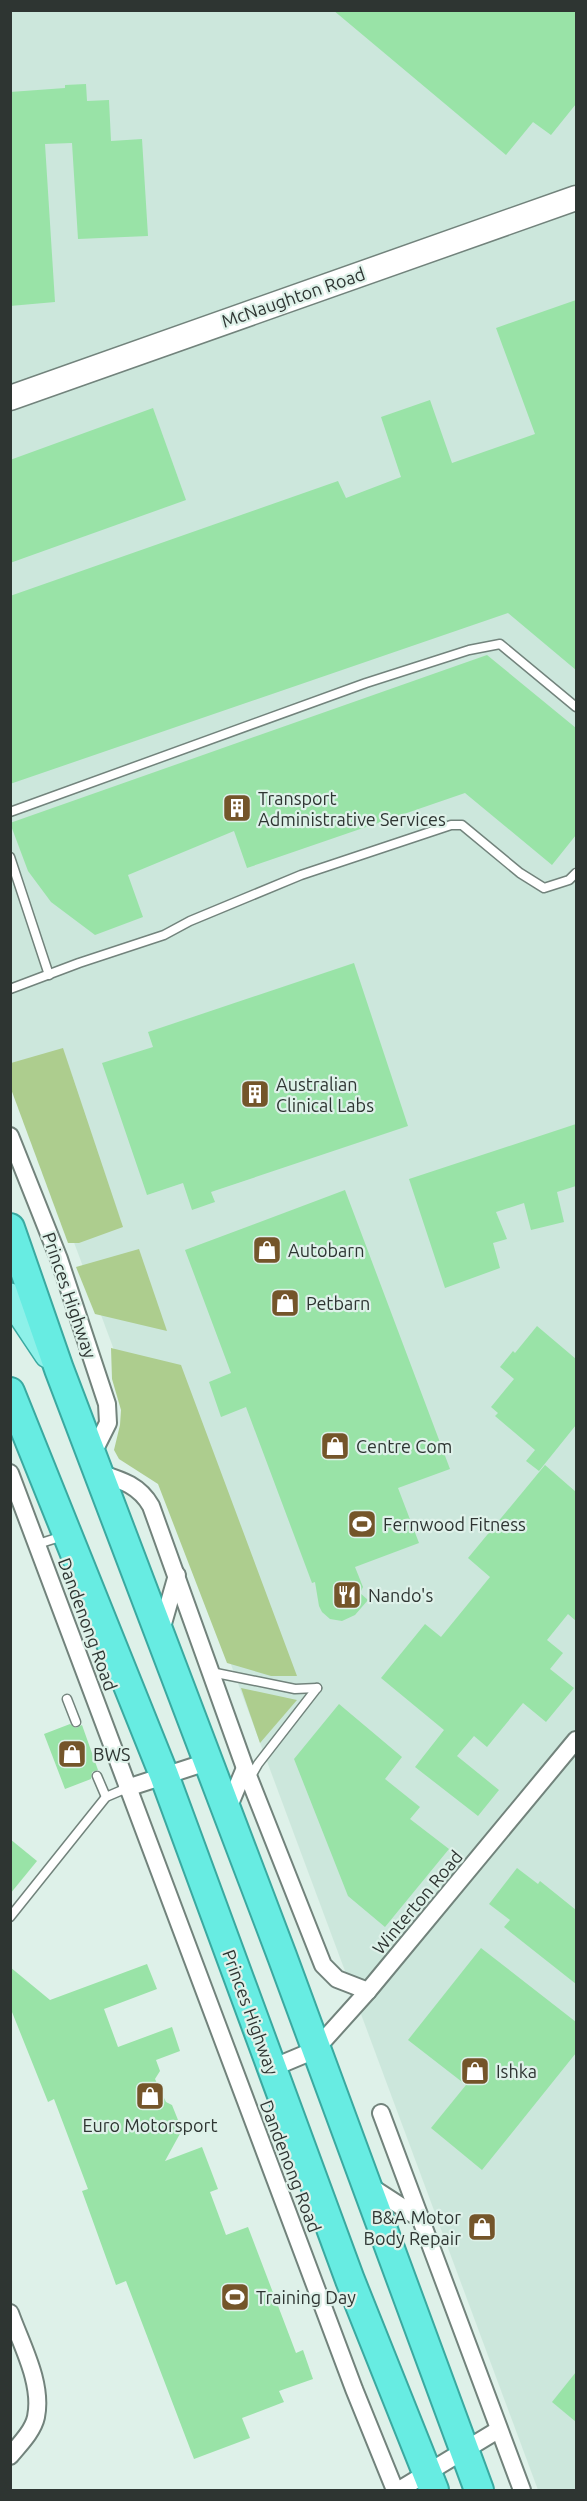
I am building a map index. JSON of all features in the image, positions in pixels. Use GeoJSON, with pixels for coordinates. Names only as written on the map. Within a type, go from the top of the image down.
{"type":"FeatureCollection","features":[{"type":"Feature","properties":{"kind":"highway","name":"Princes Highway"},"geometry":{"type":"LineString","coordinates":[[10,1228],[59,1370],[368,2185],[479,2490]]}},
{"type":"Feature","properties":{"kind":"highway","name":"Princes Highway"},"geometry":{"type":"LineString","coordinates":[[12,1401],[69,1534],[164,1775],[350,2280],[430,2482]]}},
{"type":"Feature","properties":{"kind":"main road","name":"McNaughton Road"},"geometry":{"type":"LineString","coordinates":[[10,398],[576,198]]}},
{"type":"Feature","properties":{"kind":"main road"},"geometry":{"type":"LineString","coordinates":[[10,1297],[59,1370]]}},
{"type":"Feature","properties":{"kind":"street","name":"Princes Highway"},"geometry":{"type":"LineString","coordinates":[[10,1136],[59,1259],[107,1404],[108,1423],[95,1464]]}},
{"type":"Feature","properties":{"kind":"street"},"geometry":{"type":"LineString","coordinates":[[95,1464],[131,1485],[146,1498],[177,1575],[248,1773],[323,1965],[337,1979],[368,1991]]}},
{"type":"Feature","properties":{"kind":"street","name":"Dandenong Road"},"geometry":{"type":"LineString","coordinates":[[10,1473],[350,2378],[397,2490],[430,2482],[464,2451],[498,2430]]}},
{"type":"Feature","properties":{"kind":"street"},"geometry":{"type":"LineString","coordinates":[[160,1635],[177,1575]]}},
{"type":"Feature","properties":{"kind":"street","name":"Winterton Road"},"geometry":{"type":"LineString","coordinates":[[272,2068],[315,2050],[368,1991],[576,1740]]}},
{"type":"Feature","properties":{"kind":"street"},"geometry":{"type":"LineString","coordinates":[[127,1788],[207,1762]]}},
{"type":"Feature","properties":{"kind":"street"},"geometry":{"type":"LineString","coordinates":[[227,1813],[248,1773]]}},
{"type":"Feature","properties":{"kind":"street"},"geometry":{"type":"LineString","coordinates":[[381,2112],[522,2490]]}},
{"type":"Feature","properties":{"kind":"street"},"geometry":{"type":"LineString","coordinates":[[368,2185],[419,2218]]}},
{"type":"Feature","properties":{"kind":"street"},"geometry":{"type":"LineString","coordinates":[[10,2313],[37,2396],[36,2418],[25,2438],[10,2456]]}},
{"type":"Feature","properties":{"kind":"lane"},"geometry":{"type":"LineString","coordinates":[[10,812],[366,683],[470,650],[500,644],[576,706]]}},
{"type":"Feature","properties":{"kind":"lane"},"geometry":{"type":"LineString","coordinates":[[10,989],[164,935],[190,921],[301,875],[451,825],[462,825],[520,873],[544,888],[569,880],[576,873]]}},
{"type":"Feature","properties":{"kind":"lane"},"geometry":{"type":"LineString","coordinates":[[10,857],[49,975]]}},
{"type":"Feature","properties":{"kind":"lane"},"geometry":{"type":"LineString","coordinates":[[38,1544],[69,1534]]}},
{"type":"Feature","properties":{"kind":"lane"},"geometry":{"type":"LineString","coordinates":[[210,1671],[295,1689],[317,1688],[258,1764],[248,1773]]}},
{"type":"Feature","properties":{"kind":"lane"},"geometry":{"type":"LineString","coordinates":[[67,1700],[76,1722]]}},
{"type":"Feature","properties":{"kind":"lane"},"geometry":{"type":"LineString","coordinates":[[97,1776],[106,1797]]}},
{"type":"Feature","properties":{"kind":"lane"},"geometry":{"type":"LineString","coordinates":[[10,1917],[106,1797],[127,1788]]}},
{"type":"Feature","properties":{"kind":"shaded area"},"geometry":{"type":"Polygon","coordinates":[[[11,11],[576,11],[576,2490],[538,2490],[11,1073],[11,11]]]}},
{"type":"Feature","properties":{"kind":"green space"},"geometry":{"type":"Polygon","coordinates":[[[63,1048],[123,1227],[79,1243],[68,1243],[11,1089],[11,1063],[63,1048]]]}},
{"type":"Feature","properties":{"kind":"green space"},"geometry":{"type":"Polygon","coordinates":[[[139,1249],[167,1331],[95,1314],[76,1267],[139,1249]]]}},
{"type":"Feature","properties":{"kind":"green space"},"geometry":{"type":"Polygon","coordinates":[[[111,1348],[181,1365],[297,1676],[271,1676],[227,1663],[158,1484],[119,1459],[114,1450],[121,1410],[112,1379],[111,1348]]]}},
{"type":"Feature","properties":{"kind":"green space"},"geometry":{"type":"Polygon","coordinates":[[[241,1688],[297,1700],[260,1743],[241,1688]]]}},
{"type":"Feature","properties":{"kind":"building"},"geometry":{"type":"Polygon","coordinates":[[[333,10],[576,10],[576,104],[551,135],[533,122],[506,155],[333,10]]]}},
{"type":"Feature","properties":{"kind":"building"},"geometry":{"type":"Polygon","coordinates":[[[86,84],[87,101],[109,100],[111,141],[142,139],[148,236],[78,239],[72,143],[45,144],[55,302],[10,306],[10,92],[86,84]]]}},
{"type":"Feature","properties":{"kind":"building"},"geometry":{"type":"Polygon","coordinates":[[[576,300],[576,670],[508,613],[10,784],[10,596],[338,481],[346,498],[401,477],[381,417],[430,400],[452,463],[535,434],[496,328],[576,300]]]}},
{"type":"Feature","properties":{"kind":"building"},"geometry":{"type":"Polygon","coordinates":[[[153,408],[186,500],[10,563],[10,460],[153,408]]]}},
{"type":"Feature","properties":{"kind":"building","name":"Transport Administrative Services"},"geometry":{"type":"Polygon","coordinates":[[[487,655],[576,728],[576,835],[552,865],[465,793],[247,868],[234,831],[128,875],[143,917],[95,935],[51,902],[28,871],[10,823],[487,655]]]}},
{"type":"Feature","properties":{"kind":"building","name":"Australian Clinical Labs"},"geometry":{"type":"Polygon","coordinates":[[[354,963],[408,1126],[211,1192],[215,1202],[192,1210],[183,1183],[147,1195],[102,1063],[153,1047],[148,1032],[354,963]]]}},
{"type":"Feature","properties":{"kind":"building"},"geometry":{"type":"Polygon","coordinates":[[[576,1124],[576,1186],[557,1192],[564,1222],[531,1230],[524,1203],[496,1212],[507,1239],[493,1243],[500,1268],[445,1288],[409,1179],[576,1124]]]}},
{"type":"Feature","properties":{"kind":"building"},"geometry":{"type":"Polygon","coordinates":[[[345,1190],[450,1469],[398,1488],[419,1543],[355,1567],[363,1587],[360,1593],[368,1600],[355,1615],[342,1621],[330,1619],[319,1606],[315,1582],[312,1583],[246,1407],[221,1417],[209,1382],[231,1373],[185,1250],[345,1190]]]}},
{"type":"Feature","properties":{"kind":"building"},"geometry":{"type":"Polygon","coordinates":[[[537,1326],[576,1359],[576,1425],[539,1471],[526,1461],[535,1450],[495,1416],[498,1413],[491,1407],[514,1379],[500,1367],[537,1326]]]}},
{"type":"Feature","properties":{"kind":"building"},"geometry":{"type":"Polygon","coordinates":[[[545,1465],[576,1492],[576,1621],[568,1614],[547,1640],[563,1653],[550,1669],[574,1688],[546,1722],[523,1703],[487,1747],[474,1736],[457,1756],[499,1790],[478,1816],[415,1767],[444,1730],[381,1678],[425,1624],[441,1637],[490,1577],[468,1558],[545,1465]]]}},
{"type":"Feature","properties":{"kind":"building"},"geometry":{"type":"Polygon","coordinates":[[[339,1704],[402,1757],[385,1779],[420,1807],[410,1819],[449,1849],[385,1927],[348,1896],[294,1759],[339,1704]]]}},
{"type":"Feature","properties":{"kind":"building","name":"BWS"},"geometry":{"type":"Polygon","coordinates":[[[70,1724],[76,1728],[82,1725],[98,1770],[92,1772],[91,1779],[65,1789],[44,1734],[70,1724]]]}},
{"type":"Feature","properties":{"kind":"building"},"geometry":{"type":"Polygon","coordinates":[[[10,1839],[37,1861],[10,1894],[10,1839]]]}},
{"type":"Feature","properties":{"kind":"building"},"geometry":{"type":"Polygon","coordinates":[[[517,1868],[538,1884],[540,1881],[576,1910],[576,1984],[504,1927],[510,1920],[489,1904],[517,1868]]]}},
{"type":"Feature","properties":{"kind":"building"},"geometry":{"type":"Polygon","coordinates":[[[481,1948],[576,2022],[576,2053],[482,2170],[431,2128],[466,2085],[408,2040],[481,1948]]]}},
{"type":"Feature","properties":{"kind":"building"},"geometry":{"type":"Polygon","coordinates":[[[147,1964],[157,1989],[104,2009],[118,2047],[172,2027],[180,2051],[156,2060],[160,2071],[155,2079],[166,2102],[172,2105],[182,2130],[165,2161],[202,2147],[218,2189],[210,2192],[226,2235],[248,2227],[296,2353],[303,2350],[313,2379],[279,2391],[284,2402],[242,2418],[250,2438],[194,2459],[126,2281],[116,2285],[82,2191],[88,2189],[54,2099],[48,2102],[10,2007],[10,1967],[50,2000],[147,1964]]]}},
{"type":"Feature","properties":{"kind":"building"},"geometry":{"type":"Polygon","coordinates":[[[576,2372],[576,2422],[552,2402],[576,2372]]]}},
{"type":"Feature","properties":{"kind":"place","name":"Transport Administrative Services"},"geometry":{"type":"Point","coordinates":[237,808]}},
{"type":"Feature","properties":{"kind":"place","name":"Australian Clinical Labs"},"geometry":{"type":"Point","coordinates":[255,1094]}},
{"type":"Feature","properties":{"kind":"place","name":"Autobarn"},"geometry":{"type":"Point","coordinates":[267,1250]}},
{"type":"Feature","properties":{"kind":"place","name":"Petbarn"},"geometry":{"type":"Point","coordinates":[285,1303]}},
{"type":"Feature","properties":{"kind":"place","name":"Centre Com"},"geometry":{"type":"Point","coordinates":[335,1446]}},
{"type":"Feature","properties":{"kind":"place","name":"Fernwood Fitness"},"geometry":{"type":"Point","coordinates":[362,1524]}},
{"type":"Feature","properties":{"kind":"place","name":"Nando's"},"geometry":{"type":"Point","coordinates":[347,1595]}},
{"type":"Feature","properties":{"kind":"place","name":"BWS"},"geometry":{"type":"Point","coordinates":[72,1754]}},
{"type":"Feature","properties":{"kind":"place","name":"Ishka"},"geometry":{"type":"Point","coordinates":[475,2071]}},
{"type":"Feature","properties":{"kind":"place","name":"Euro Motorsport"},"geometry":{"type":"Point","coordinates":[150,2096]}},
{"type":"Feature","properties":{"kind":"place","name":"B&A Motor Body Repair"},"geometry":{"type":"Point","coordinates":[482,2227]}},
{"type":"Feature","properties":{"kind":"place","name":"Training Day"},"geometry":{"type":"Point","coordinates":[235,2297]}}]}
